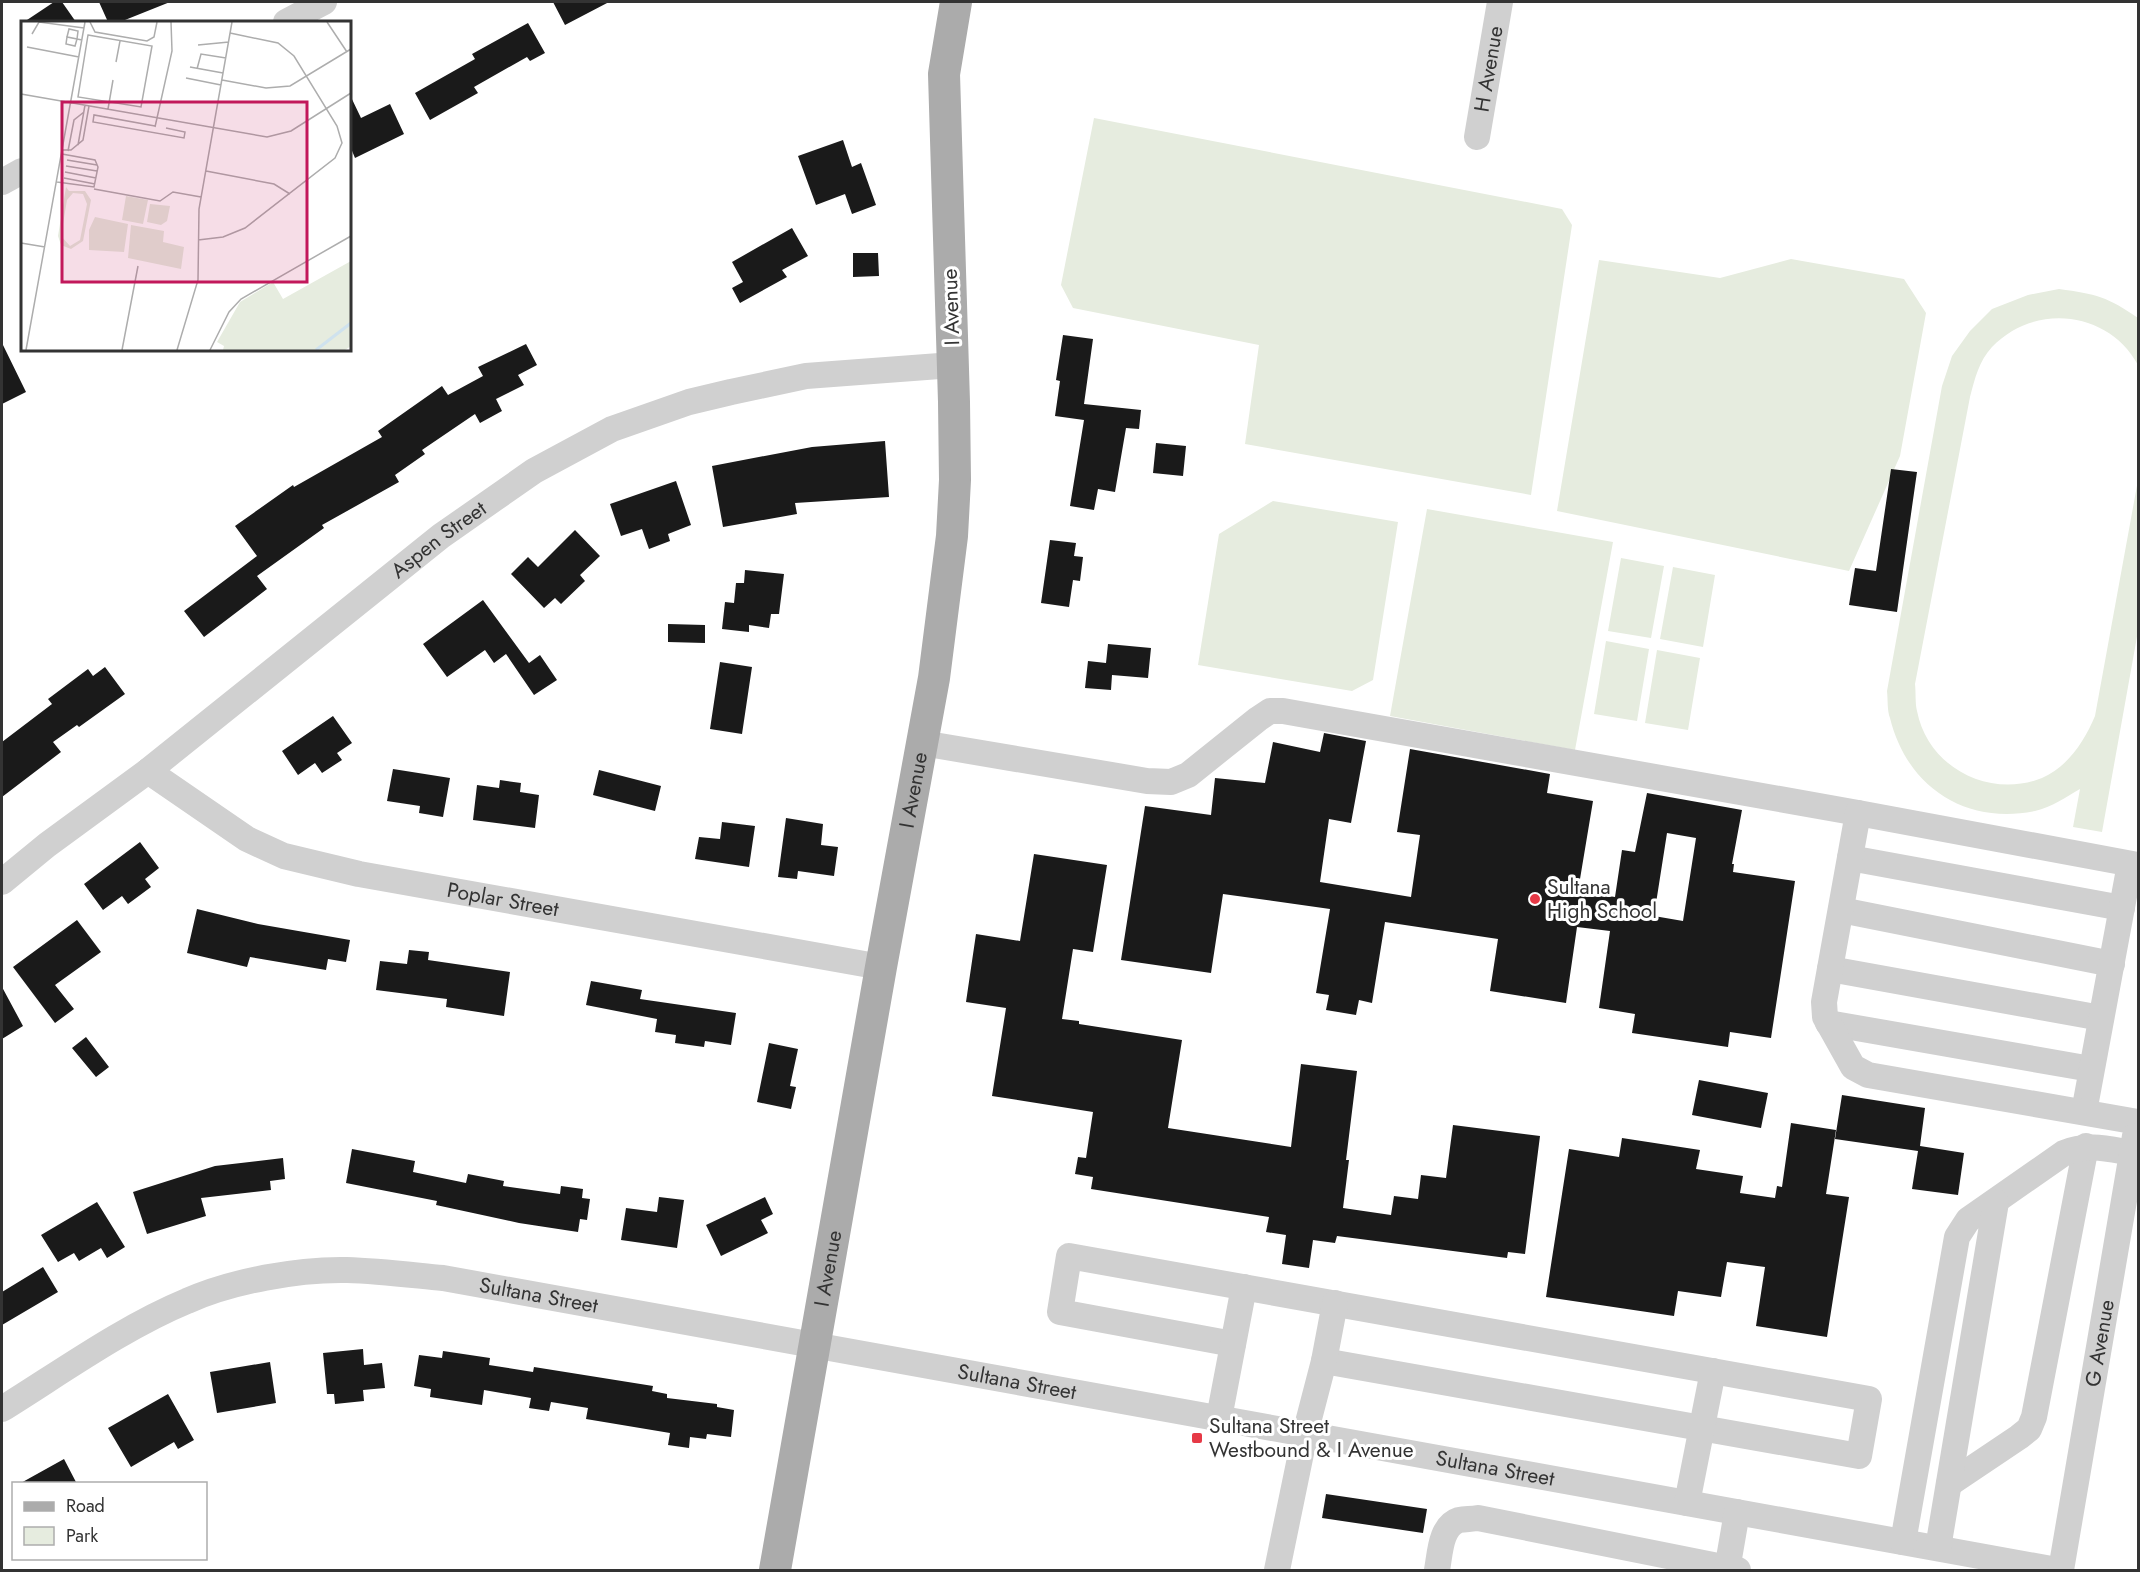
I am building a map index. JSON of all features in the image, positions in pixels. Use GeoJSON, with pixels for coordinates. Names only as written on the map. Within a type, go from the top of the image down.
{"type":"FeatureCollection","features":[{"type":"Feature","properties":{"kind":"main road","name":"I Avenue"},"geometry":{"type":"LineString","coordinates":[[775,1570],[922,743],[935,667],[952,536],[956,480],[944,74],[956,2]]}},
{"type":"Feature","properties":{"kind":"street"},"geometry":{"type":"LineString","coordinates":[[288,21],[324,2]]}},
{"type":"Feature","properties":{"kind":"street","name":"H Avenue"},"geometry":{"type":"LineString","coordinates":[[1477,137],[1500,2]]}},
{"type":"Feature","properties":{"kind":"street"},"geometry":{"type":"LineString","coordinates":[[2,182],[21,172]]}},
{"type":"Feature","properties":{"kind":"street","name":"Aspen Street"},"geometry":{"type":"LineString","coordinates":[[2,882],[47,845],[148,771],[441,536],[534,471],[612,429],[700,400],[806,376],[953,365]]}},
{"type":"Feature","properties":{"kind":"street"},"geometry":{"type":"LineString","coordinates":[[922,743],[1147,781],[1171,783],[1188,775],[1258,718],[1270,711],[1283,711],[1858,813],[2134,865],[2122,908],[2084,1112]]}},
{"type":"Feature","properties":{"kind":"street","name":"Poplar Street"},"geometry":{"type":"LineString","coordinates":[[148,771],[247,839],[284,856],[359,874],[881,967]]}},
{"type":"Feature","properties":{"kind":"street"},"geometry":{"type":"LineString","coordinates":[[1858,813],[1824,1002],[1825,1017],[1853,1067],[1868,1075],[2138,1120]]}},
{"type":"Feature","properties":{"kind":"street"},"geometry":{"type":"LineString","coordinates":[[1850,858],[2122,908]]}},
{"type":"Feature","properties":{"kind":"street"},"geometry":{"type":"LineString","coordinates":[[1841,910],[2112,964]]}},
{"type":"Feature","properties":{"kind":"street"},"geometry":{"type":"LineString","coordinates":[[1830,969],[2101,1018]]}},
{"type":"Feature","properties":{"kind":"street"},"geometry":{"type":"LineString","coordinates":[[1828,1023],[2091,1069]]}},
{"type":"Feature","properties":{"kind":"street","name":"G Avenue"},"geometry":{"type":"LineString","coordinates":[[2059,1570],[2138,1120]]}},
{"type":"Feature","properties":{"kind":"street"},"geometry":{"type":"LineString","coordinates":[[1903,1542],[1957,1237],[1968,1221],[2064,1153],[2086,1146],[2132,1153]]}},
{"type":"Feature","properties":{"kind":"street"},"geometry":{"type":"LineString","coordinates":[[1948,1484],[2019,1437],[2029,1429],[2034,1417],[2086,1146]]}},
{"type":"Feature","properties":{"kind":"street"},"geometry":{"type":"LineString","coordinates":[[1938,1548],[1996,1202]]}},
{"type":"Feature","properties":{"kind":"street"},"geometry":{"type":"LineString","coordinates":[[1233,1344],[1060,1312],[1069,1256],[1869,1399],[1859,1456],[1324,1361]]}},
{"type":"Feature","properties":{"kind":"street","name":"Sultana Street"},"geometry":{"type":"LineString","coordinates":[[2,1409],[141,1323],[187,1300],[237,1284],[291,1275],[346,1270],[443,1278],[2059,1570]]}},
{"type":"Feature","properties":{"kind":"street"},"geometry":{"type":"LineString","coordinates":[[1219,1418],[1244,1287]]}},
{"type":"Feature","properties":{"kind":"street"},"geometry":{"type":"LineString","coordinates":[[1277,1570],[1335,1303]]}},
{"type":"Feature","properties":{"kind":"street"},"geometry":{"type":"LineString","coordinates":[[1687,1503],[1713,1371]]}},
{"type":"Feature","properties":{"kind":"street"},"geometry":{"type":"LineString","coordinates":[[1437,1570],[1443,1539],[1450,1525],[1458,1520],[1478,1518],[1731,1570],[1737,1512]]}},
{"type":"Feature","properties":{"kind":"green space"},"geometry":{"type":"Polygon","coordinates":[[[1094,118],[1562,209],[1572,225],[1531,495],[1245,444],[1259,345],[1073,308],[1061,285],[1094,118]]]}},
{"type":"Feature","properties":{"kind":"green space"},"geometry":{"type":"Polygon","coordinates":[[[1791,259],[1904,279],[1926,313],[1900,456],[1849,571],[1557,511],[1599,260],[1720,278],[1791,259]]]}},
{"type":"Feature","properties":{"kind":"green space"},"geometry":{"type":"Polygon","coordinates":[[[2059,289],[2101,298],[2118,305],[2138,318],[2138,365],[2125,347],[2109,333],[2090,324],[2070,319],[2049,319],[2029,323],[2009,333],[1992,347],[1984,358],[1970,397],[1915,684],[1916,705],[1923,731],[1934,748],[1948,763],[1964,774],[1982,781],[2002,784],[2022,783],[2042,778],[2068,760],[2081,743],[2095,716],[2138,480],[2138,631],[2102,832],[2073,827],[2080,789],[2059,802],[2041,809],[2009,814],[1985,812],[1963,806],[1943,796],[1910,764],[1898,742],[1888,708],[1887,691],[1942,386],[1952,356],[1970,331],[1992,309],[2028,295],[2059,289]]]}},
{"type":"Feature","properties":{"kind":"green space"},"geometry":{"type":"Polygon","coordinates":[[[1273,501],[1398,522],[1373,680],[1352,691],[1198,665],[1219,534],[1273,501]]]}},
{"type":"Feature","properties":{"kind":"green space"},"geometry":{"type":"Polygon","coordinates":[[[1427,509],[1613,542],[1575,750],[1390,716],[1427,509]]]}},
{"type":"Feature","properties":{"kind":"green space"},"geometry":{"type":"Polygon","coordinates":[[[1621,558],[1664,566],[1651,638],[1608,631],[1621,558]]]}},
{"type":"Feature","properties":{"kind":"green space"},"geometry":{"type":"Polygon","coordinates":[[[1673,567],[1715,575],[1703,647],[1660,639],[1673,567]]]}},
{"type":"Feature","properties":{"kind":"green space"},"geometry":{"type":"Polygon","coordinates":[[[1606,641],[1649,649],[1637,721],[1594,714],[1606,641]]]}},
{"type":"Feature","properties":{"kind":"green space"},"geometry":{"type":"Polygon","coordinates":[[[1657,650],[1700,658],[1688,730],[1645,723],[1657,650]]]}},
{"type":"Feature","properties":{"kind":"building"},"geometry":{"type":"Polygon","coordinates":[[[54,2],[62,2],[75,21],[26,21],[54,2]]]}},
{"type":"Feature","properties":{"kind":"building"},"geometry":{"type":"Polygon","coordinates":[[[99,2],[170,2],[122,21],[108,21],[99,2]]]}},
{"type":"Feature","properties":{"kind":"building"},"geometry":{"type":"Polygon","coordinates":[[[553,2],[609,2],[565,25],[553,2]]]}},
{"type":"Feature","properties":{"kind":"building"},"geometry":{"type":"Polygon","coordinates":[[[528,23],[545,53],[530,61],[527,57],[474,87],[478,93],[430,120],[415,93],[475,59],[472,54],[528,23]]]}},
{"type":"Feature","properties":{"kind":"building"},"geometry":{"type":"Polygon","coordinates":[[[351,97],[361,118],[390,104],[404,134],[355,158],[351,148],[351,97]]]}},
{"type":"Feature","properties":{"kind":"building"},"geometry":{"type":"Polygon","coordinates":[[[843,140],[852,167],[861,163],[876,205],[852,214],[845,194],[816,205],[798,156],[843,140]]]}},
{"type":"Feature","properties":{"kind":"building"},"geometry":{"type":"Polygon","coordinates":[[[792,228],[808,256],[782,270],[787,277],[740,303],[732,288],[743,282],[732,262],[792,228]]]}},
{"type":"Feature","properties":{"kind":"building"},"geometry":{"type":"Polygon","coordinates":[[[853,253],[878,253],[879,276],[853,277],[853,253]]]}},
{"type":"Feature","properties":{"kind":"building"},"geometry":{"type":"Polygon","coordinates":[[[1063,335],[1093,339],[1084,404],[1141,410],[1139,429],[1126,428],[1115,492],[1098,489],[1094,510],[1070,506],[1084,420],[1055,416],[1060,381],[1056,380],[1063,335]]]}},
{"type":"Feature","properties":{"kind":"building"},"geometry":{"type":"Polygon","coordinates":[[[2,343],[26,392],[2,404],[2,343]]]}},
{"type":"Feature","properties":{"kind":"building"},"geometry":{"type":"Polygon","coordinates":[[[526,344],[537,365],[518,375],[524,385],[496,399],[502,411],[480,423],[475,414],[422,450],[425,454],[395,475],[399,482],[322,525],[324,528],[257,576],[267,589],[204,637],[184,611],[257,556],[235,526],[293,485],[294,487],[382,437],[378,431],[442,386],[448,395],[483,376],[478,367],[526,344]]]}},
{"type":"Feature","properties":{"kind":"building"},"geometry":{"type":"Polygon","coordinates":[[[885,441],[889,497],[795,503],[797,514],[723,527],[712,466],[812,447],[885,441]]]}},
{"type":"Feature","properties":{"kind":"building"},"geometry":{"type":"Polygon","coordinates":[[[1156,443],[1186,446],[1183,476],[1153,473],[1156,443]]]}},
{"type":"Feature","properties":{"kind":"building"},"geometry":{"type":"Polygon","coordinates":[[[1891,469],[1917,472],[1897,612],[1849,605],[1855,568],[1876,571],[1891,469]]]}},
{"type":"Feature","properties":{"kind":"building"},"geometry":{"type":"Polygon","coordinates":[[[676,481],[691,525],[668,534],[670,541],[649,549],[642,529],[621,536],[610,504],[676,481]]]}},
{"type":"Feature","properties":{"kind":"building"},"geometry":{"type":"Polygon","coordinates":[[[575,530],[600,556],[580,575],[585,581],[561,604],[555,598],[544,608],[511,574],[528,557],[538,567],[575,530]]]}},
{"type":"Feature","properties":{"kind":"building"},"geometry":{"type":"Polygon","coordinates":[[[1050,540],[1076,543],[1074,556],[1083,557],[1080,581],[1073,580],[1069,607],[1041,603],[1050,540]]]}},
{"type":"Feature","properties":{"kind":"building"},"geometry":{"type":"Polygon","coordinates":[[[745,570],[784,574],[779,614],[771,614],[769,628],[749,625],[749,632],[722,629],[725,602],[734,603],[736,583],[744,583],[745,570]]]}},
{"type":"Feature","properties":{"kind":"building"},"geometry":{"type":"Polygon","coordinates":[[[483,600],[529,663],[540,655],[557,680],[534,695],[506,654],[494,663],[485,650],[447,677],[423,644],[483,600]]]}},
{"type":"Feature","properties":{"kind":"building"},"geometry":{"type":"Polygon","coordinates":[[[668,624],[705,625],[705,643],[668,642],[668,624]]]}},
{"type":"Feature","properties":{"kind":"building"},"geometry":{"type":"Polygon","coordinates":[[[1108,644],[1151,648],[1148,678],[1112,675],[1111,690],[1085,688],[1088,661],[1106,663],[1108,644]]]}},
{"type":"Feature","properties":{"kind":"building"},"geometry":{"type":"Polygon","coordinates":[[[720,662],[752,667],[742,734],[710,729],[720,662]]]}},
{"type":"Feature","properties":{"kind":"building"},"geometry":{"type":"Polygon","coordinates":[[[105,667],[125,694],[79,727],[77,725],[53,742],[61,752],[2,797],[2,742],[52,704],[48,699],[88,669],[93,676],[105,667]]]}},
{"type":"Feature","properties":{"kind":"building"},"geometry":{"type":"Polygon","coordinates":[[[333,716],[352,743],[337,753],[342,760],[322,773],[315,763],[298,775],[282,751],[333,716]]]}},
{"type":"Feature","properties":{"kind":"building"},"geometry":{"type":"Polygon","coordinates":[[[1324,733],[1366,741],[1351,823],[1329,819],[1320,882],[1411,897],[1420,835],[1397,832],[1410,749],[1550,774],[1547,793],[1593,801],[1578,891],[1615,897],[1622,850],[1635,852],[1647,793],[1742,810],[1732,864],[1734,864],[1733,872],[1795,881],[1771,1038],[1730,1032],[1728,1047],[1632,1033],[1635,1014],[1599,1008],[1610,931],[1577,927],[1566,1003],[1490,991],[1498,939],[1385,922],[1372,1003],[1359,1000],[1356,1015],[1326,1010],[1329,995],[1316,993],[1330,909],[1223,894],[1211,973],[1121,960],[1145,806],[1211,815],[1215,778],[1265,783],[1273,742],[1320,752],[1324,733]],[[1667,833],[1654,916],[1683,921],[1696,838],[1667,833]]]}},
{"type":"Feature","properties":{"kind":"building"},"geometry":{"type":"Polygon","coordinates":[[[393,769],[450,778],[443,817],[419,813],[420,806],[387,801],[393,769]]]}},
{"type":"Feature","properties":{"kind":"building"},"geometry":{"type":"Polygon","coordinates":[[[599,770],[661,786],[655,811],[593,795],[599,770]]]}},
{"type":"Feature","properties":{"kind":"building"},"geometry":{"type":"Polygon","coordinates":[[[500,780],[521,783],[520,792],[539,795],[535,828],[473,820],[477,785],[499,788],[500,780]]]}},
{"type":"Feature","properties":{"kind":"building"},"geometry":{"type":"Polygon","coordinates":[[[786,818],[823,824],[821,845],[838,847],[834,876],[798,871],[797,879],[778,877],[786,818]]]}},
{"type":"Feature","properties":{"kind":"building"},"geometry":{"type":"Polygon","coordinates":[[[722,822],[755,826],[749,867],[695,859],[699,837],[720,839],[722,822]]]}},
{"type":"Feature","properties":{"kind":"building"},"geometry":{"type":"Polygon","coordinates":[[[140,842],[159,868],[145,879],[151,887],[128,904],[122,896],[103,910],[84,884],[140,842]]]}},
{"type":"Feature","properties":{"kind":"building"},"geometry":{"type":"Polygon","coordinates":[[[1034,854],[1107,865],[1093,952],[1073,949],[1062,1019],[1079,1021],[1079,1024],[1182,1040],[1168,1128],[1291,1147],[1301,1064],[1357,1071],[1346,1160],[1349,1160],[1343,1208],[1391,1215],[1394,1196],[1418,1199],[1421,1175],[1446,1178],[1453,1125],[1540,1136],[1525,1254],[1508,1252],[1507,1258],[1337,1236],[1335,1243],[1313,1240],[1309,1268],[1282,1264],[1286,1235],[1266,1232],[1269,1217],[1091,1189],[1093,1177],[1075,1174],[1078,1157],[1086,1158],[1093,1112],[992,1096],[1006,1008],[966,1002],[976,934],[1020,941],[1034,854]]]}},
{"type":"Feature","properties":{"kind":"building"},"geometry":{"type":"Polygon","coordinates":[[[197,909],[258,924],[350,940],[346,962],[328,959],[326,970],[250,957],[247,967],[187,953],[197,909]]]}},
{"type":"Feature","properties":{"kind":"building"},"geometry":{"type":"Polygon","coordinates":[[[77,920],[101,952],[55,985],[74,1009],[55,1023],[13,967],[77,920]]]}},
{"type":"Feature","properties":{"kind":"building"},"geometry":{"type":"Polygon","coordinates":[[[409,950],[429,952],[428,960],[510,972],[504,1016],[446,1007],[447,999],[376,990],[380,961],[407,964],[409,950]]]}},
{"type":"Feature","properties":{"kind":"building"},"geometry":{"type":"Polygon","coordinates":[[[591,981],[642,990],[640,999],[736,1013],[731,1045],[705,1041],[704,1047],[675,1043],[676,1035],[655,1032],[657,1019],[586,1005],[591,981]]]}},
{"type":"Feature","properties":{"kind":"building"},"geometry":{"type":"Polygon","coordinates":[[[2,987],[23,1026],[2,1039],[2,987]]]}},
{"type":"Feature","properties":{"kind":"building"},"geometry":{"type":"Polygon","coordinates":[[[86,1037],[109,1067],[96,1077],[72,1048],[86,1037]]]}},
{"type":"Feature","properties":{"kind":"building"},"geometry":{"type":"Polygon","coordinates":[[[769,1043],[798,1049],[790,1086],[796,1087],[791,1109],[757,1102],[769,1043]]]}},
{"type":"Feature","properties":{"kind":"building"},"geometry":{"type":"Polygon","coordinates":[[[1699,1080],[1768,1093],[1761,1128],[1692,1115],[1699,1080]]]}},
{"type":"Feature","properties":{"kind":"building"},"geometry":{"type":"Polygon","coordinates":[[[1842,1095],[1925,1108],[1920,1146],[1964,1153],[1958,1195],[1912,1189],[1918,1151],[1835,1139],[1842,1095]]]}},
{"type":"Feature","properties":{"kind":"building"},"geometry":{"type":"Polygon","coordinates":[[[1791,1123],[1836,1130],[1826,1194],[1849,1197],[1827,1337],[1756,1326],[1765,1267],[1727,1262],[1721,1297],[1678,1291],[1674,1316],[1546,1297],[1569,1149],[1619,1157],[1622,1138],[1700,1150],[1696,1169],[1743,1176],[1740,1193],[1775,1198],[1777,1186],[1782,1187],[1791,1123]]]}},
{"type":"Feature","properties":{"kind":"building"},"geometry":{"type":"Polygon","coordinates":[[[352,1149],[415,1161],[413,1172],[466,1183],[468,1174],[504,1181],[503,1186],[560,1194],[561,1186],[583,1189],[582,1198],[590,1199],[587,1220],[580,1219],[578,1232],[519,1223],[436,1205],[437,1201],[346,1183],[352,1149]]]}},
{"type":"Feature","properties":{"kind":"building"},"geometry":{"type":"Polygon","coordinates":[[[283,1158],[285,1179],[270,1181],[271,1190],[201,1198],[206,1216],[147,1234],[133,1192],[215,1166],[283,1158]]]}},
{"type":"Feature","properties":{"kind":"building"},"geometry":{"type":"Polygon","coordinates":[[[659,1197],[684,1200],[677,1248],[621,1240],[626,1208],[657,1212],[659,1197]]]}},
{"type":"Feature","properties":{"kind":"building"},"geometry":{"type":"Polygon","coordinates":[[[765,1197],[773,1214],[761,1220],[768,1233],[721,1256],[706,1225],[765,1197]]]}},
{"type":"Feature","properties":{"kind":"building"},"geometry":{"type":"Polygon","coordinates":[[[97,1202],[125,1247],[107,1258],[101,1248],[79,1261],[74,1253],[58,1262],[41,1235],[97,1202]]]}},
{"type":"Feature","properties":{"kind":"building"},"geometry":{"type":"Polygon","coordinates":[[[43,1267],[58,1292],[2,1325],[2,1292],[43,1267]]]}},
{"type":"Feature","properties":{"kind":"building"},"geometry":{"type":"Polygon","coordinates":[[[363,1349],[364,1365],[382,1363],[385,1388],[363,1390],[364,1401],[335,1404],[334,1394],[327,1394],[323,1353],[363,1349]]]}},
{"type":"Feature","properties":{"kind":"building"},"geometry":{"type":"Polygon","coordinates":[[[443,1351],[490,1358],[489,1365],[533,1372],[534,1367],[653,1386],[652,1391],[667,1394],[667,1398],[717,1404],[717,1407],[734,1410],[731,1437],[707,1434],[706,1439],[690,1437],[689,1448],[668,1445],[670,1433],[586,1419],[588,1408],[551,1402],[549,1411],[529,1408],[531,1398],[484,1390],[482,1405],[430,1397],[431,1389],[414,1386],[419,1355],[442,1358],[443,1351]]]}},
{"type":"Feature","properties":{"kind":"building"},"geometry":{"type":"Polygon","coordinates":[[[270,1362],[276,1403],[217,1413],[210,1372],[270,1362]]]}},
{"type":"Feature","properties":{"kind":"building"},"geometry":{"type":"Polygon","coordinates":[[[168,1394],[194,1440],[178,1449],[174,1442],[131,1467],[108,1428],[168,1394]]]}},
{"type":"Feature","properties":{"kind":"building"},"geometry":{"type":"Polygon","coordinates":[[[64,1459],[76,1482],[23,1482],[64,1459]]]}},
{"type":"Feature","properties":{"kind":"building"},"geometry":{"type":"Polygon","coordinates":[[[1326,1494],[1427,1509],[1423,1533],[1322,1518],[1326,1494]]]}},
{"type":"Feature","properties":{"kind":"place","name":"Sultana High School"},"geometry":{"type":"Point","coordinates":[1535,899]}},
{"type":"Feature","properties":{"kind":"place","name":"Sultana Street Westbound & I Avenue"},"geometry":{"type":"Point","coordinates":[1197,1438]}}]}
